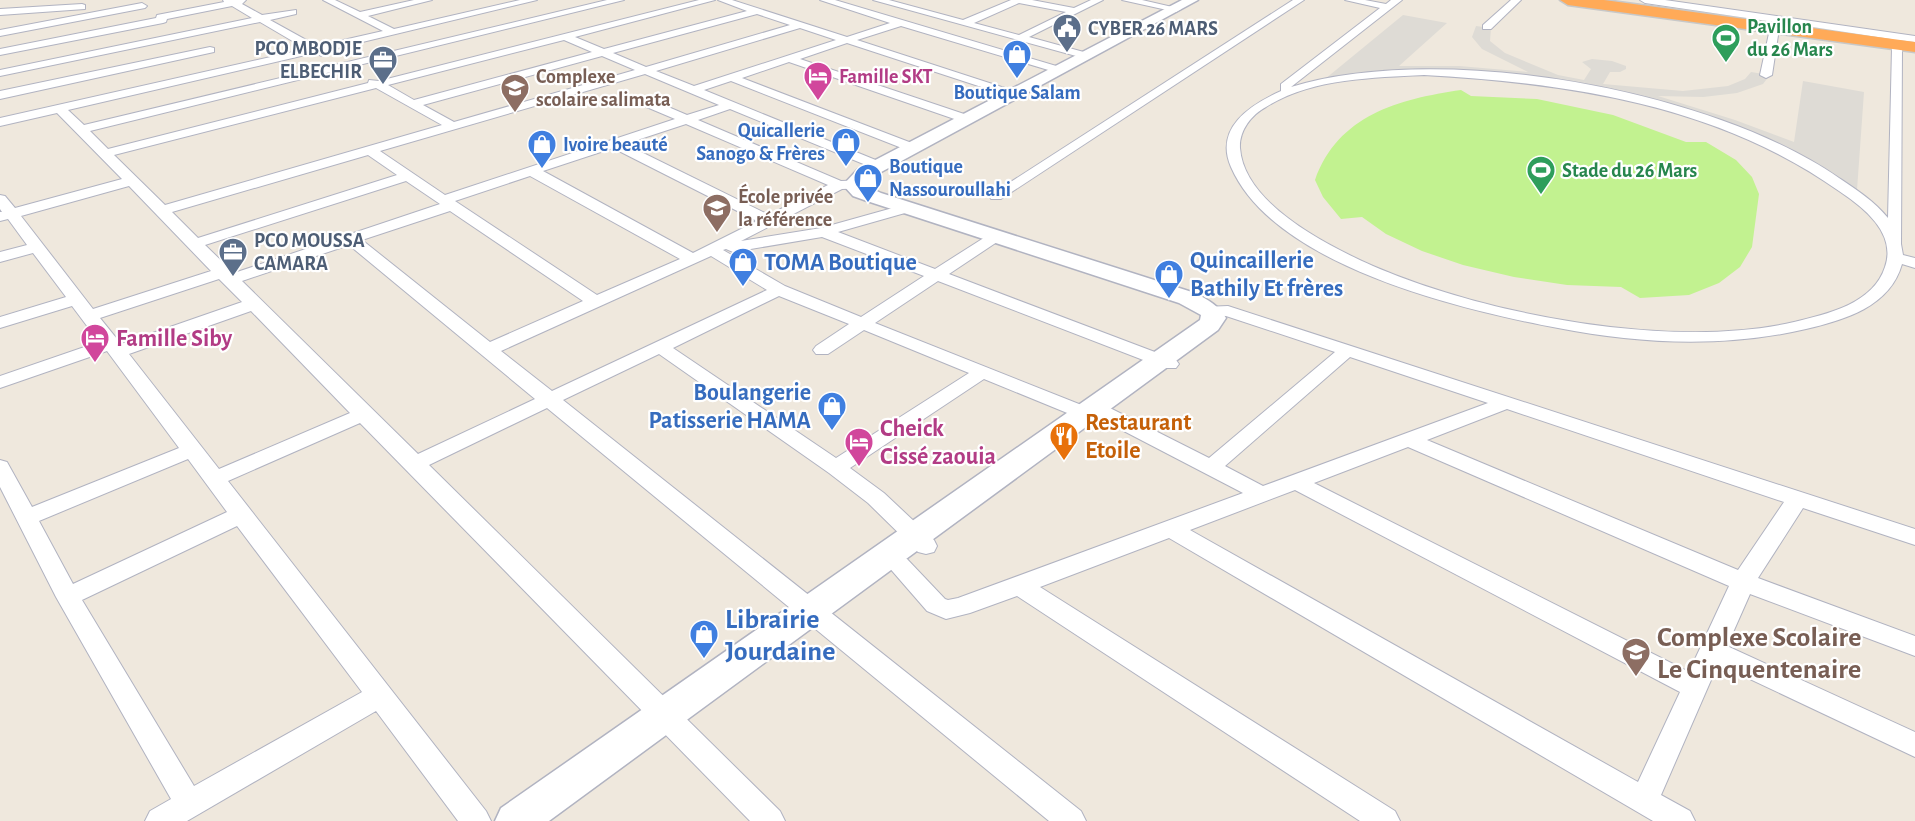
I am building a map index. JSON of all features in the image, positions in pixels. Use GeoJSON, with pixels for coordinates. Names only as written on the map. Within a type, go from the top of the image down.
{"type":"FeatureCollection","features":[{"type":"Feature","properties":{"kind":"highway"},"geometry":{"type":"LineString","coordinates":[[1568,0],[1771,25]]}},
{"type":"Feature","properties":{"kind":"highway"},"geometry":{"type":"LineString","coordinates":[[1599,0],[1915,46]]}},
{"type":"Feature","properties":{"kind":"street"},"geometry":{"type":"LineString","coordinates":[[0,52],[231,1],[248,0]]}},
{"type":"Feature","properties":{"kind":"street"},"geometry":{"type":"LineString","coordinates":[[359,15],[428,0]]}},
{"type":"Feature","properties":{"kind":"street"},"geometry":{"type":"LineString","coordinates":[[0,95],[223,59],[316,50],[532,0]]}},
{"type":"Feature","properties":{"kind":"street"},"geometry":{"type":"LineString","coordinates":[[80,130],[619,0]]}},
{"type":"Feature","properties":{"kind":"street"},"geometry":{"type":"LineString","coordinates":[[104,154],[710,0]]}},
{"type":"Feature","properties":{"kind":"street"},"geometry":{"type":"LineString","coordinates":[[878,0],[1086,56]]}},
{"type":"Feature","properties":{"kind":"street"},"geometry":{"type":"LineString","coordinates":[[964,23],[1018,0],[1075,11]]}},
{"type":"Feature","properties":{"kind":"street"},"geometry":{"type":"LineString","coordinates":[[1020,38],[1098,0]]}},
{"type":"Feature","properties":{"kind":"street"},"geometry":{"type":"LineString","coordinates":[[1127,0],[1184,4]]}},
{"type":"Feature","properties":{"kind":"street"},"geometry":{"type":"LineString","coordinates":[[488,350],[712,250],[769,221],[887,170],[1204,0]]}},
{"type":"Feature","properties":{"kind":"street"},"geometry":{"type":"LineString","coordinates":[[996,195],[1299,0]]}},
{"type":"Feature","properties":{"kind":"street"},"geometry":{"type":"LineString","coordinates":[[1350,0],[1393,3]]}},
{"type":"Feature","properties":{"kind":"street"},"geometry":{"type":"LineString","coordinates":[[1506,0],[1484,27],[1516,0]]}},
{"type":"Feature","properties":{"kind":"street"},"geometry":{"type":"LineString","coordinates":[[1645,0],[1915,39]]}},
{"type":"Feature","properties":{"kind":"street"},"geometry":{"type":"LineString","coordinates":[[1730,0],[1735,13]]}},
{"type":"Feature","properties":{"kind":"street"},"geometry":{"type":"LineString","coordinates":[[231,1],[452,126]]}},
{"type":"Feature","properties":{"kind":"street"},"geometry":{"type":"LineString","coordinates":[[333,1],[393,32]]}},
{"type":"Feature","properties":{"kind":"street"},"geometry":{"type":"LineString","coordinates":[[730,1],[1013,94]]}},
{"type":"Feature","properties":{"kind":"street"},"geometry":{"type":"LineString","coordinates":[[835,1],[898,24],[1059,70]]}},
{"type":"Feature","properties":{"kind":"street"},"geometry":{"type":"LineString","coordinates":[[0,33],[137,3],[223,59]]}},
{"type":"Feature","properties":{"kind":"street"},"geometry":{"type":"LineString","coordinates":[[914,10],[932,3]]}},
{"type":"Feature","properties":{"kind":"street"},"geometry":{"type":"LineString","coordinates":[[1287,92],[1286,86],[1290,82],[1393,3]]}},
{"type":"Feature","properties":{"kind":"street"},"geometry":{"type":"LineString","coordinates":[[860,180],[912,148],[1184,4]]}},
{"type":"Feature","properties":{"kind":"street"},"geometry":{"type":"LineString","coordinates":[[0,12],[37,5],[87,5],[0,21]]}},
{"type":"Feature","properties":{"kind":"street"},"geometry":{"type":"LineString","coordinates":[[496,8],[731,105],[883,193],[1195,293],[1212,300],[1219,311]]}},
{"type":"Feature","properties":{"kind":"street"},"geometry":{"type":"LineString","coordinates":[[413,104],[758,11]]}},
{"type":"Feature","properties":{"kind":"street"},"geometry":{"type":"LineString","coordinates":[[0,73],[293,12]]}},
{"type":"Feature","properties":{"kind":"street"},"geometry":{"type":"LineString","coordinates":[[693,90],[898,24]]}},
{"type":"Feature","properties":{"kind":"street"},"geometry":{"type":"LineString","coordinates":[[161,211],[801,25]]}},
{"type":"Feature","properties":{"kind":"street"},"geometry":{"type":"LineString","coordinates":[[1761,74],[1771,25]]}},
{"type":"Feature","properties":{"kind":"street"},"geometry":{"type":"LineString","coordinates":[[1895,43],[1895,254],[1894,266],[1878,292],[1861,305],[1812,323],[1749,333],[1702,336],[1614,330],[1558,322],[1465,302],[1407,284],[1333,252],[1276,216],[1253,194],[1237,171],[1232,157],[1232,145],[1238,127],[1259,107],[1287,92],[1366,75],[1424,72],[1487,75],[1555,83],[1633,98],[1726,126],[1786,151],[1817,168],[1867,205],[1884,222],[1895,254],[1915,263]]}},
{"type":"Feature","properties":{"kind":"street"},"geometry":{"type":"LineString","coordinates":[[790,58],[966,119]]}},
{"type":"Feature","properties":{"kind":"street"},"geometry":{"type":"LineString","coordinates":[[0,122],[59,108],[223,59]]}},
{"type":"Feature","properties":{"kind":"street"},"geometry":{"type":"LineString","coordinates":[[732,78],[912,148]]}},
{"type":"Feature","properties":{"kind":"street"},"geometry":{"type":"LineString","coordinates":[[641,100],[688,120],[860,180]]}},
{"type":"Feature","properties":{"kind":"street"},"geometry":{"type":"LineString","coordinates":[[90,316],[352,240],[532,171],[731,105]]}},
{"type":"Feature","properties":{"kind":"street"},"geometry":{"type":"LineString","coordinates":[[59,108],[770,821]]}},
{"type":"Feature","properties":{"kind":"street"},"geometry":{"type":"LineString","coordinates":[[615,144],[769,221]]}},
{"type":"Feature","properties":{"kind":"street"},"geometry":{"type":"LineString","coordinates":[[369,150],[596,302]]}},
{"type":"Feature","properties":{"kind":"street"},"geometry":{"type":"LineString","coordinates":[[532,171],[692,259]]}},
{"type":"Feature","properties":{"kind":"street"},"geometry":{"type":"LineString","coordinates":[[194,244],[408,176]]}},
{"type":"Feature","properties":{"kind":"street"},"geometry":{"type":"LineString","coordinates":[[860,180],[860,192],[907,208],[1187,298],[1219,311],[1509,402],[1915,537]]}},
{"type":"Feature","properties":{"kind":"street"},"geometry":{"type":"LineString","coordinates":[[132,181],[4,210],[36,246],[476,821]]}},
{"type":"Feature","properties":{"kind":"street"},"geometry":{"type":"LineString","coordinates":[[712,250],[823,232],[907,208]]}},
{"type":"Feature","properties":{"kind":"street"},"geometry":{"type":"LineString","coordinates":[[823,232],[1164,362]]}},
{"type":"Feature","properties":{"kind":"street"},"geometry":{"type":"LineString","coordinates":[[822,350],[995,237]]}},
{"type":"Feature","properties":{"kind":"street"},"geometry":{"type":"LineString","coordinates":[[352,240],[1071,821]]}},
{"type":"Feature","properties":{"kind":"street"},"geometry":{"type":"LineString","coordinates":[[0,257],[36,246]]}},
{"type":"Feature","properties":{"kind":"street"},"geometry":{"type":"LineString","coordinates":[[712,250],[779,290],[984,372],[1094,411],[1263,495]]}},
{"type":"Feature","properties":{"kind":"street"},"geometry":{"type":"LineString","coordinates":[[414,465],[779,290]]}},
{"type":"Feature","properties":{"kind":"street"},"geometry":{"type":"LineString","coordinates":[[0,323],[76,299]]}},
{"type":"Feature","properties":{"kind":"street"},"geometry":{"type":"LineString","coordinates":[[0,382],[254,304]]}},
{"type":"Feature","properties":{"kind":"street"},"geometry":{"type":"LineString","coordinates":[[516,821],[670,721],[817,616],[1094,411],[1164,362],[1209,325],[1219,311]]}},
{"type":"Feature","properties":{"kind":"street"},"geometry":{"type":"LineString","coordinates":[[660,347],[836,468],[876,498],[920,541]]}},
{"type":"Feature","properties":{"kind":"street"},"geometry":{"type":"LineString","coordinates":[[1210,468],[1348,350]]}},
{"type":"Feature","properties":{"kind":"street"},"geometry":{"type":"LineString","coordinates":[[836,468],[984,372]]}},
{"type":"Feature","properties":{"kind":"street"},"geometry":{"type":"LineString","coordinates":[[899,565],[936,605],[946,610],[962,607],[1509,402]]}},
{"type":"Feature","properties":{"kind":"street"},"geometry":{"type":"LineString","coordinates":[[214,479],[364,414]]}},
{"type":"Feature","properties":{"kind":"street"},"geometry":{"type":"LineString","coordinates":[[1410,440],[1743,582],[1915,646]]}},
{"type":"Feature","properties":{"kind":"street"},"geometry":{"type":"LineString","coordinates":[[28,517],[192,450]]}},
{"type":"Feature","properties":{"kind":"street"},"geometry":{"type":"LineString","coordinates":[[0,467],[68,597],[189,804]]}},
{"type":"Feature","properties":{"kind":"street"},"geometry":{"type":"LineString","coordinates":[[1296,482],[1695,687]]}},
{"type":"Feature","properties":{"kind":"street"},"geometry":{"type":"LineString","coordinates":[[1644,800],[1743,582],[1798,498]]}},
{"type":"Feature","properties":{"kind":"street"},"geometry":{"type":"LineString","coordinates":[[68,597],[242,515]]}},
{"type":"Feature","properties":{"kind":"street"},"geometry":{"type":"LineString","coordinates":[[1171,529],[1680,821]]}},
{"type":"Feature","properties":{"kind":"street"},"geometry":{"type":"LineString","coordinates":[[817,616],[899,565],[920,541]]}},
{"type":"Feature","properties":{"kind":"street"},"geometry":{"type":"LineString","coordinates":[[1020,586],[1385,821]]}},
{"type":"Feature","properties":{"kind":"street"},"geometry":{"type":"LineString","coordinates":[[1712,650],[1915,745]]}},
{"type":"Feature","properties":{"kind":"street"},"geometry":{"type":"LineString","coordinates":[[160,821],[380,695]]}},
{"type":"Feature","properties":{"kind":"street"},"geometry":{"type":"LineString","coordinates":[[548,821],[670,721]]}},
{"type":"Feature","properties":{"kind":"green space","name":"Stade du 26 Mars"},"geometry":{"type":"Polygon","coordinates":[[[1461,90],[1471,96],[1537,99],[1613,115],[1686,142],[1706,142],[1736,160],[1752,177],[1759,194],[1752,247],[1740,267],[1719,283],[1689,295],[1640,298],[1621,287],[1567,285],[1514,277],[1463,265],[1422,251],[1386,234],[1362,217],[1341,219],[1323,197],[1315,180],[1325,158],[1339,140],[1355,125],[1394,105],[1461,90]]]}},
{"type":"Feature","properties":{"kind":"shaded area"},"geometry":{"type":"Polygon","coordinates":[[[1403,15],[1447,23],[1399,66],[1459,66],[1528,72],[1482,49],[1472,37],[1476,26],[1491,28],[1490,41],[1505,53],[1558,75],[1584,80],[1591,69],[1582,62],[1592,59],[1612,61],[1626,66],[1626,69],[1620,72],[1610,72],[1603,84],[1683,91],[1728,86],[1745,79],[1751,72],[1770,75],[1763,84],[1737,93],[1703,97],[1658,96],[1735,120],[1794,142],[1803,81],[1864,92],[1857,190],[1827,169],[1761,137],[1575,85],[1404,71],[1325,79],[1403,15]]]}},
{"type":"Feature","properties":{"kind":"place","name":"CYBER 26 MARS"},"geometry":{"type":"Point","coordinates":[1067,54]}},
{"type":"Feature","properties":{"kind":"place","name":"Pavillon du 26 Mars"},"geometry":{"type":"Point","coordinates":[1726,64]}},
{"type":"Feature","properties":{"kind":"place","name":"Boutique Salam"},"geometry":{"type":"Point","coordinates":[1017,80]}},
{"type":"Feature","properties":{"kind":"place","name":"PCO MBODJE ELBECHIR"},"geometry":{"type":"Point","coordinates":[383,86]}},
{"type":"Feature","properties":{"kind":"place","name":"Famille SKT"},"geometry":{"type":"Point","coordinates":[818,102]}},
{"type":"Feature","properties":{"kind":"place","name":"Complexe scolaire salimata"},"geometry":{"type":"Point","coordinates":[515,114]}},
{"type":"Feature","properties":{"kind":"place","name":"Quicallerie Sanogo & Frères"},"geometry":{"type":"Point","coordinates":[846,168]}},
{"type":"Feature","properties":{"kind":"place","name":"Ivoire beauté"},"geometry":{"type":"Point","coordinates":[542,170]}},
{"type":"Feature","properties":{"kind":"place","name":"Stade du 26 Mars"},"geometry":{"type":"Point","coordinates":[1541,196]}},
{"type":"Feature","properties":{"kind":"place","name":"Boutique Nassouroullahi"},"geometry":{"type":"Point","coordinates":[868,204]}},
{"type":"Feature","properties":{"kind":"place","name":"École privée la référence"},"geometry":{"type":"Point","coordinates":[717,234]}},
{"type":"Feature","properties":{"kind":"place","name":"PCO MOUSSA CAMARA"},"geometry":{"type":"Point","coordinates":[233,278]}},
{"type":"Feature","properties":{"kind":"place","name":"TOMA Boutique"},"geometry":{"type":"Point","coordinates":[743,288]}},
{"type":"Feature","properties":{"kind":"place","name":"Quincaillerie Bathily Et frères"},"geometry":{"type":"Point","coordinates":[1169,300]}},
{"type":"Feature","properties":{"kind":"place","name":"Famille Siby"},"geometry":{"type":"Point","coordinates":[95,364]}},
{"type":"Feature","properties":{"kind":"place","name":"Boulangerie Patisserie HAMA"},"geometry":{"type":"Point","coordinates":[832,432]}},
{"type":"Feature","properties":{"kind":"place","name":"Restaurant Etoile"},"geometry":{"type":"Point","coordinates":[1064,462]}},
{"type":"Feature","properties":{"kind":"place","name":"Cheick Cissé zaouia"},"geometry":{"type":"Point","coordinates":[859,468]}},
{"type":"Feature","properties":{"kind":"place","name":"Librairie Jourdaine"},"geometry":{"type":"Point","coordinates":[704,660]}},
{"type":"Feature","properties":{"kind":"place","name":"Complexe Scolaire Le Cinquentenaire"},"geometry":{"type":"Point","coordinates":[1636,678]}}]}
